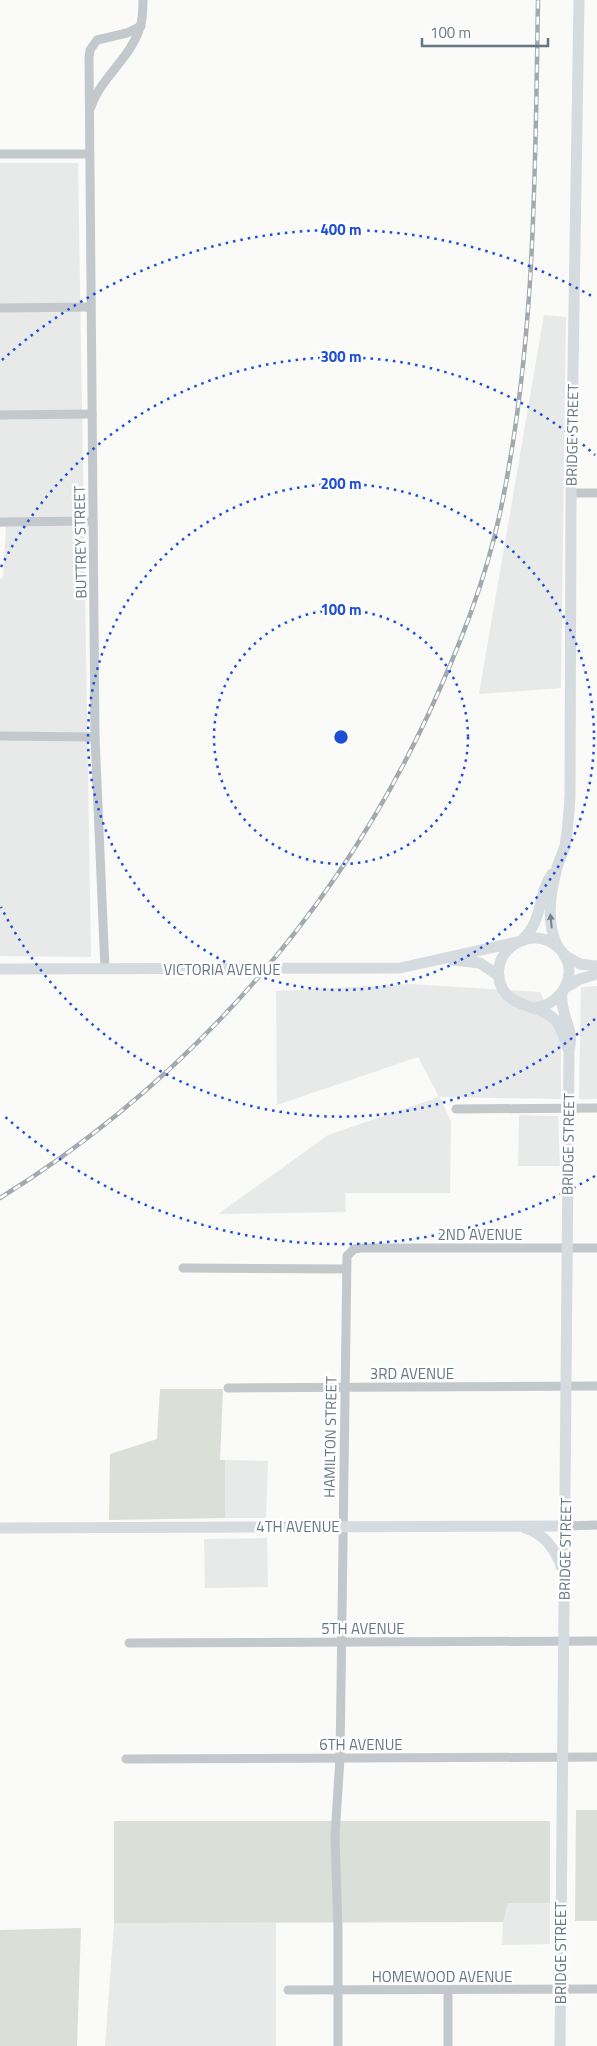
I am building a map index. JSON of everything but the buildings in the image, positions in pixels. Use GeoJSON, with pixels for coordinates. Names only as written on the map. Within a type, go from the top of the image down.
{"type":"FeatureCollection","features":[{"type":"Feature","properties":{"kind":"main road","name":"BRIDGE STREET"},"geometry":{"type":"LineString","coordinates":[[561,951],[550,917],[557,868],[564,849],[568,826],[570,796],[571,493],[579,0]]}},
{"type":"Feature","properties":{"kind":"main road","name":"BRIDGE STREET"},"geometry":{"type":"LineString","coordinates":[[520,940],[536,923],[546,885],[557,868]]}},
{"type":"Feature","properties":{"kind":"main road"},"geometry":{"type":"LineString","coordinates":[[597,966],[580,964],[542,938],[520,940],[503,956],[499,976],[507,995],[516,1003],[536,1008],[550,1004],[580,979],[597,974]]}},
{"type":"Feature","properties":{"kind":"main road","name":"VICTORIA AVENUE"},"geometry":{"type":"LineString","coordinates":[[0,969],[400,968],[444,960],[520,940]]}},
{"type":"Feature","properties":{"kind":"main road"},"geometry":{"type":"LineString","coordinates":[[561,951],[569,971],[564,991]]}},
{"type":"Feature","properties":{"kind":"main road","name":"VICTORIA AVENUE"},"geometry":{"type":"LineString","coordinates":[[444,960],[480,962],[499,976]]}},
{"type":"Feature","properties":{"kind":"main road","name":"BRIDGE STREET"},"geometry":{"type":"LineString","coordinates":[[560,2046],[561,1757],[564,1641],[569,1051],[571,1034],[562,1011],[564,991]]}},
{"type":"Feature","properties":{"kind":"main road","name":"BRIDGE STREET"},"geometry":{"type":"LineString","coordinates":[[536,1008],[558,1023],[569,1051]]}},
{"type":"Feature","properties":{"kind":"main road"},"geometry":{"type":"LineString","coordinates":[[516,1526],[536,1531],[554,1549],[564,1574]]}},
{"type":"Feature","properties":{"kind":"main road","name":"4TH AVENUE"},"geometry":{"type":"LineString","coordinates":[[0,1528],[565,1526]]}},
{"type":"Feature","properties":{"kind":"street","name":"BUTTREY STREET"},"geometry":{"type":"LineString","coordinates":[[89,115],[96,96],[131,47],[141,26],[143,0]]}},
{"type":"Feature","properties":{"kind":"street","name":"BUTTREY STREET"},"geometry":{"type":"LineString","coordinates":[[105,969],[96,737],[89,58],[92,46],[100,39],[127,33],[141,26]]}},
{"type":"Feature","properties":{"kind":"street"},"geometry":{"type":"LineString","coordinates":[[0,154],[89,154]]}},
{"type":"Feature","properties":{"kind":"street"},"geometry":{"type":"LineString","coordinates":[[0,308],[91,307]]}},
{"type":"Feature","properties":{"kind":"street"},"geometry":{"type":"LineString","coordinates":[[0,415],[92,414]]}},
{"type":"Feature","properties":{"kind":"street"},"geometry":{"type":"LineString","coordinates":[[571,493],[597,493]]}},
{"type":"Feature","properties":{"kind":"street"},"geometry":{"type":"LineString","coordinates":[[0,522],[93,521]]}},
{"type":"Feature","properties":{"kind":"street"},"geometry":{"type":"LineString","coordinates":[[0,736],[96,737]]}},
{"type":"Feature","properties":{"kind":"street"},"geometry":{"type":"LineString","coordinates":[[456,1110],[597,1108]]}},
{"type":"Feature","properties":{"kind":"street","name":"2ND AVENUE"},"geometry":{"type":"LineString","coordinates":[[364,1248],[597,1248]]}},
{"type":"Feature","properties":{"kind":"street","name":"HAMILTON STREET"},"geometry":{"type":"LineString","coordinates":[[338,1989],[338,1929],[334,1836],[340,1758],[346,1269],[348,1254],[354,1249],[364,1248]]}},
{"type":"Feature","properties":{"kind":"street"},"geometry":{"type":"LineString","coordinates":[[183,1268],[346,1269]]}},
{"type":"Feature","properties":{"kind":"street","name":"3RD AVENUE"},"geometry":{"type":"LineString","coordinates":[[228,1388],[597,1386]]}},
{"type":"Feature","properties":{"kind":"street","name":"4TH AVENUE"},"geometry":{"type":"LineString","coordinates":[[565,1526],[597,1525]]}},
{"type":"Feature","properties":{"kind":"street","name":"5TH AVENUE"},"geometry":{"type":"LineString","coordinates":[[129,1643],[597,1641]]}},
{"type":"Feature","properties":{"kind":"street","name":"6TH AVENUE"},"geometry":{"type":"LineString","coordinates":[[126,1759],[597,1758]]}},
{"type":"Feature","properties":{"kind":"street"},"geometry":{"type":"LineString","coordinates":[[338,1989],[338,2046]]}},
{"type":"Feature","properties":{"kind":"street","name":"HOMEWOOD AVENUE"},"geometry":{"type":"LineString","coordinates":[[288,1990],[448,1991],[597,1989]]}},
{"type":"Feature","properties":{"kind":"street"},"geometry":{"type":"LineString","coordinates":[[448,1991],[448,2046]]}},
{"type":"Feature","properties":{"kind":"shaded area"},"geometry":{"type":"Polygon","coordinates":[[[0,163],[78,163],[91,957],[0,956],[0,579],[3,578],[6,527],[0,527],[0,163]]]}},
{"type":"Feature","properties":{"kind":"shaded area"},"geometry":{"type":"Polygon","coordinates":[[[544,315],[566,317],[561,688],[479,694],[544,315]]]}},
{"type":"Feature","properties":{"kind":"shaded area"},"geometry":{"type":"Polygon","coordinates":[[[411,984],[540,992],[561,1035],[561,1099],[440,1097],[451,1122],[450,1193],[345,1193],[346,1212],[218,1214],[328,1135],[439,1097],[418,1057],[277,1105],[276,991],[411,984]]]}},
{"type":"Feature","properties":{"kind":"shaded area"},"geometry":{"type":"Polygon","coordinates":[[[597,986],[597,1099],[579,1099],[581,987],[597,986]]]}},
{"type":"Feature","properties":{"kind":"shaded area"},"geometry":{"type":"Polygon","coordinates":[[[519,1115],[558,1116],[560,1166],[518,1166],[519,1115]]]}},
{"type":"Feature","properties":{"kind":"shaded area"},"geometry":{"type":"Polygon","coordinates":[[[160,1389],[223,1389],[220,1460],[225,1460],[225,1518],[109,1520],[110,1454],[157,1439],[160,1389]]]}},
{"type":"Feature","properties":{"kind":"shaded area"},"geometry":{"type":"Polygon","coordinates":[[[225,1460],[268,1461],[266,1518],[225,1518],[225,1460]]]}},
{"type":"Feature","properties":{"kind":"shaded area"},"geometry":{"type":"Polygon","coordinates":[[[267,1538],[268,1587],[205,1588],[204,1539],[267,1538]]]}},
{"type":"Feature","properties":{"kind":"shaded area"},"geometry":{"type":"Polygon","coordinates":[[[576,1810],[597,1810],[597,1921],[575,1921],[576,1810]]]}},
{"type":"Feature","properties":{"kind":"shaded area"},"geometry":{"type":"Polygon","coordinates":[[[114,1821],[550,1821],[550,1903],[508,1903],[503,1922],[114,1923],[114,1821]]]}},
{"type":"Feature","properties":{"kind":"shaded area"},"geometry":{"type":"Polygon","coordinates":[[[508,1903],[550,1903],[550,1944],[502,1945],[503,1922],[508,1903]]]}},
{"type":"Feature","properties":{"kind":"shaded area"},"geometry":{"type":"Polygon","coordinates":[[[114,1923],[276,1923],[276,2046],[105,2046],[114,1923]]]}},
{"type":"Feature","properties":{"kind":"shaded area"},"geometry":{"type":"Polygon","coordinates":[[[81,1928],[77,2046],[0,2046],[0,1930],[81,1928]]]}},
{"type":"Feature","properties":{"kind":"railway"},"geometry":{"type":"LineString","coordinates":[[0,1198],[68,1152],[133,1102],[193,1047],[249,988],[301,925],[348,858],[391,788],[439,691],[470,616],[487,565],[500,513],[512,450],[521,386],[531,258],[538,0]]}}]}
